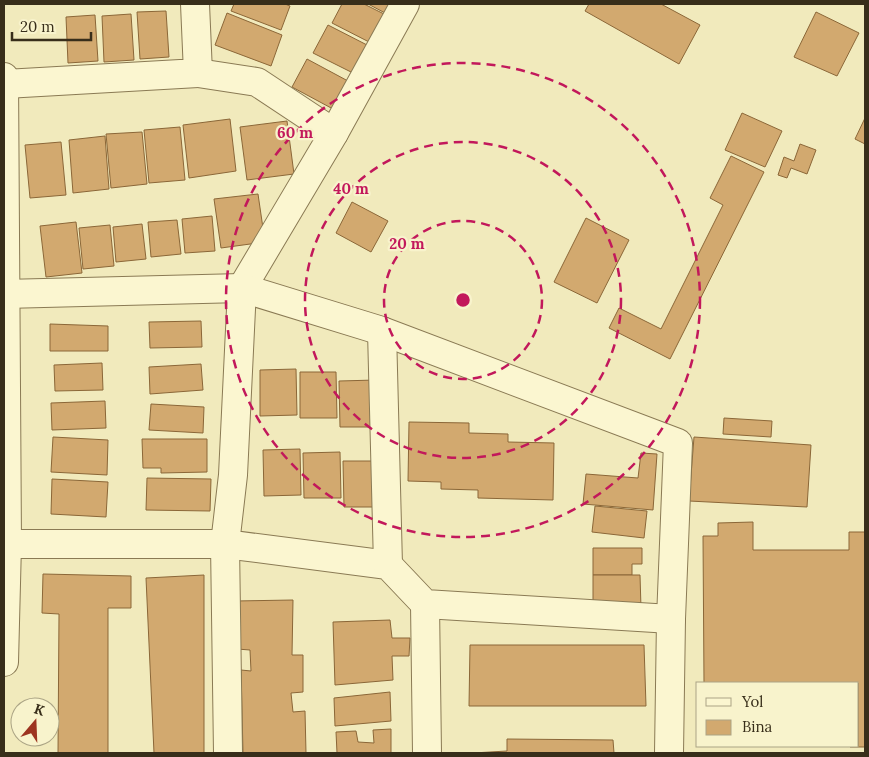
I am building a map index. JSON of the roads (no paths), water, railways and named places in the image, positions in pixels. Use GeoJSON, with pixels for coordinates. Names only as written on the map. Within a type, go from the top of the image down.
{"type":"FeatureCollection","features":[{"type":"Feature","properties":{"kind":"street"},"geometry":{"type":"LineString","coordinates":[[195,4],[198,73]]}},
{"type":"Feature","properties":{"kind":"street"},"geometry":{"type":"LineString","coordinates":[[228,753],[225,544],[233,475],[242,288],[334,133],[405,4]]}},
{"type":"Feature","properties":{"kind":"street"},"geometry":{"type":"LineString","coordinates":[[4,662],[7,544],[4,80],[198,73],[257,82],[334,133]]}},
{"type":"Feature","properties":{"kind":"street"},"geometry":{"type":"LineString","coordinates":[[4,294],[242,288],[382,331],[678,443],[671,619],[669,753]]}},
{"type":"Feature","properties":{"kind":"street"},"geometry":{"type":"LineString","coordinates":[[382,331],[388,565]]}},
{"type":"Feature","properties":{"kind":"street"},"geometry":{"type":"LineString","coordinates":[[7,544],[225,544],[388,565],[425,604],[427,753]]}},
{"type":"Feature","properties":{"kind":"street"},"geometry":{"type":"LineString","coordinates":[[425,604],[671,619]]}}]}
